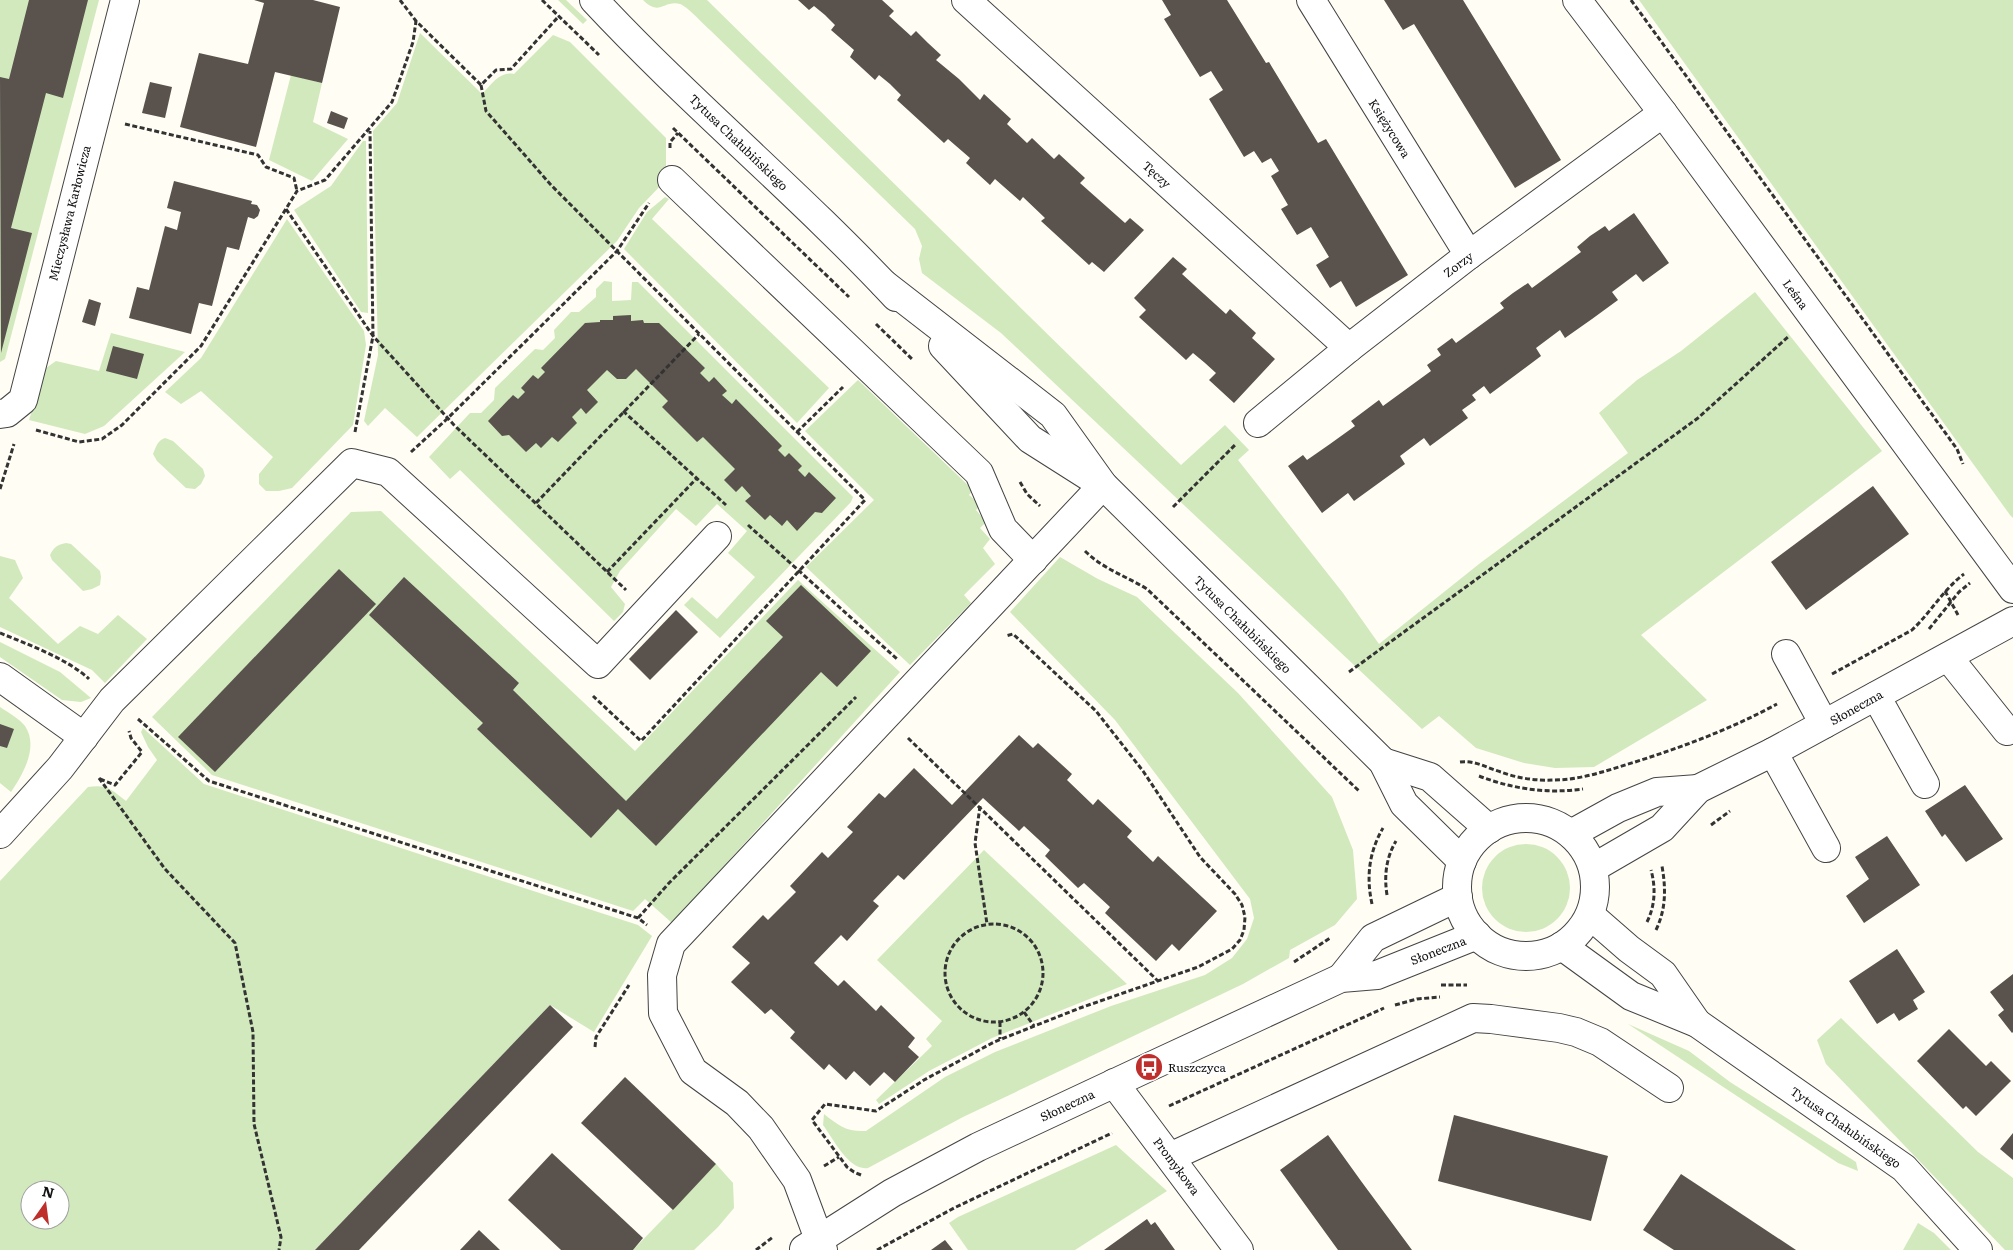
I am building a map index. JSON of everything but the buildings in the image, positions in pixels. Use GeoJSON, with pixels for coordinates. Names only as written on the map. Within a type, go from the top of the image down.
{"type":"FeatureCollection","features":[{"type":"Feature","properties":{"kind":"street","name":"Mieczysława Karłowicza"},"geometry":{"type":"LineString","coordinates":[[0,414],[7,413],[23,400],[124,0]]}},
{"type":"Feature","properties":{"kind":"street","name":"Tytusa Chałubińskiego"},"geometry":{"type":"LineString","coordinates":[[594,0],[884,284],[1053,414],[1103,486],[1383,762],[1404,804],[1462,862]]}},
{"type":"Feature","properties":{"kind":"street","name":"Tęczy"},"geometry":{"type":"LineString","coordinates":[[966,0],[1349,348]]}},
{"type":"Feature","properties":{"kind":"street","name":"Księżycowa"},"geometry":{"type":"LineString","coordinates":[[1311,0],[1469,255]]}},
{"type":"Feature","properties":{"kind":"street","name":"Leśna"},"geometry":{"type":"LineString","coordinates":[[1577,0],[1663,113],[2013,589]]}},
{"type":"Feature","properties":{"kind":"street","name":"Zorzy"},"geometry":{"type":"LineString","coordinates":[[1258,423],[1349,348],[1469,255],[1663,113]]}},
{"type":"Feature","properties":{"kind":"street"},"geometry":{"type":"LineString","coordinates":[[672,180],[979,473],[1002,529],[1033,560]]}},
{"type":"Feature","properties":{"kind":"street"},"geometry":{"type":"LineString","coordinates":[[0,834],[60,768],[112,700],[352,463],[388,472],[598,664],[717,536]]}},
{"type":"Feature","properties":{"kind":"street"},"geometry":{"type":"LineString","coordinates":[[815,1246],[797,1180],[761,1128],[737,1103],[693,1071],[663,1013],[662,975],[671,944],[917,681],[1103,486]]}},
{"type":"Feature","properties":{"kind":"street","name":"Słoneczna"},"geometry":{"type":"LineString","coordinates":[[1593,868],[1662,828],[1698,789],[1773,752],[2013,621]]}},
{"type":"Feature","properties":{"kind":"street"},"geometry":{"type":"LineString","coordinates":[[1786,654],[1824,724]]}},
{"type":"Feature","properties":{"kind":"street"},"geometry":{"type":"LineString","coordinates":[[1948,657],[2007,731]]}},
{"type":"Feature","properties":{"kind":"street"},"geometry":{"type":"LineString","coordinates":[[0,677],[84,737]]}},
{"type":"Feature","properties":{"kind":"street"},"geometry":{"type":"LineString","coordinates":[[1876,696],[1925,784]]}},
{"type":"Feature","properties":{"kind":"street"},"geometry":{"type":"LineString","coordinates":[[1773,752],[1826,848]]}},
{"type":"Feature","properties":{"kind":"street","name":"Tytusa Chałubińskiego"},"geometry":{"type":"LineString","coordinates":[[1383,762],[1430,778],[1489,829]]}},
{"type":"Feature","properties":{"kind":"street","name":"Słoneczna"},"geometry":{"type":"LineString","coordinates":[[1571,834],[1618,808],[1657,792],[1698,789]]}},
{"type":"Feature","properties":{"kind":"street"},"geometry":{"type":"LineString","coordinates":[[1531,818],[1552,823],[1571,834],[1584,849],[1593,868],[1596,891],[1590,915],[1579,932],[1562,946],[1546,953],[1527,956],[1509,954],[1492,946],[1477,935],[1464,918],[1458,897],[1458,879],[1462,862],[1473,843],[1489,829],[1509,820],[1531,818]]}},
{"type":"Feature","properties":{"kind":"street","name":"Słoneczna"},"geometry":{"type":"LineString","coordinates":[[1341,978],[1373,938],[1458,897]]}},
{"type":"Feature","properties":{"kind":"street","name":"Tytusa Chałubińskiego"},"geometry":{"type":"LineString","coordinates":[[1590,915],[1629,949],[1663,974],[1697,1023]]}},
{"type":"Feature","properties":{"kind":"street","name":"Słoneczna"},"geometry":{"type":"LineString","coordinates":[[815,1246],[892,1194],[978,1147],[1114,1083],[1341,978],[1377,975],[1477,935]]}},
{"type":"Feature","properties":{"kind":"street","name":"Tytusa Chałubińskiego"},"geometry":{"type":"LineString","coordinates":[[1562,946],[1631,996],[1697,1023],[1904,1168],[1978,1250]]}},
{"type":"Feature","properties":{"kind":"street"},"geometry":{"type":"LineString","coordinates":[[1170,1158],[1473,1018],[1559,1028],[1576,1032],[1600,1042],[1669,1088]]}},
{"type":"Feature","properties":{"kind":"street","name":"Promykowa"},"geometry":{"type":"LineString","coordinates":[[1114,1083],[1239,1250]]}},
{"type":"Feature","properties":{"kind":"path"},"geometry":{"type":"LineString","coordinates":[[400,0],[416,21],[481,85],[486,111],[550,185],[617,251]]}},
{"type":"Feature","properties":{"kind":"path"},"geometry":{"type":"LineString","coordinates":[[1632,0],[1957,449],[1964,466]]}},
{"type":"Feature","properties":{"kind":"path"},"geometry":{"type":"LineString","coordinates":[[481,85],[496,70],[511,70],[559,16]]}},
{"type":"Feature","properties":{"kind":"path"},"geometry":{"type":"LineString","coordinates":[[28,428],[79,442],[102,438],[122,425],[201,346],[297,191],[325,180],[370,130],[392,102],[413,42],[416,21]]}},
{"type":"Feature","properties":{"kind":"path"},"geometry":{"type":"LineString","coordinates":[[93,117],[258,155],[266,167],[294,178],[297,191]]}},
{"type":"Feature","properties":{"kind":"path"},"geometry":{"type":"LineString","coordinates":[[352,463],[354,436],[373,336],[370,130]]}},
{"type":"Feature","properties":{"kind":"path"},"geometry":{"type":"LineString","coordinates":[[388,472],[448,418],[617,251],[645,208],[672,180],[670,142],[678,133]]}},
{"type":"Feature","properties":{"kind":"path"},"geometry":{"type":"LineString","coordinates":[[286,210],[373,336],[448,418],[647,610]]}},
{"type":"Feature","properties":{"kind":"path"},"geometry":{"type":"LineString","coordinates":[[1349,672],[1698,418],[1811,315]]}},
{"type":"Feature","properties":{"kind":"path"},"geometry":{"type":"LineString","coordinates":[[536,503],[699,334]]}},
{"type":"Feature","properties":{"kind":"path"},"geometry":{"type":"LineString","coordinates":[[797,432],[864,365]]}},
{"type":"Feature","properties":{"kind":"path"},"geometry":{"type":"LineString","coordinates":[[607,572],[697,478],[623,411]]}},
{"type":"Feature","properties":{"kind":"path"},"geometry":{"type":"LineString","coordinates":[[1173,507],[1258,423]]}},
{"type":"Feature","properties":{"kind":"path"},"geometry":{"type":"LineString","coordinates":[[0,488],[16,437]]}},
{"type":"Feature","properties":{"kind":"path"},"geometry":{"type":"LineString","coordinates":[[1825,678],[1912,630],[1921,622],[1945,591],[1965,573],[1994,562]]}},
{"type":"Feature","properties":{"kind":"path"},"geometry":{"type":"LineString","coordinates":[[1925,633],[1950,602],[1994,562]]}},
{"type":"Feature","properties":{"kind":"path"},"geometry":{"type":"LineString","coordinates":[[799,572],[896,658],[917,681]]}},
{"type":"Feature","properties":{"kind":"path"},"geometry":{"type":"LineString","coordinates":[[1945,591],[1961,620]]}},
{"type":"Feature","properties":{"kind":"path"},"geometry":{"type":"LineString","coordinates":[[0,633],[33,647],[82,672],[112,700]]}},
{"type":"Feature","properties":{"kind":"path"},"geometry":{"type":"LineString","coordinates":[[812,1120],[826,1104],[876,1111],[924,1080],[1000,1039],[1198,967],[1232,949],[1240,940],[1244,930],[1246,917],[1242,905],[1235,894],[1219,879],[1195,849],[1143,771],[1096,711],[1013,634],[1000,637]]}},
{"type":"Feature","properties":{"kind":"path"},"geometry":{"type":"LineString","coordinates":[[889,664],[896,658]]}},
{"type":"Feature","properties":{"kind":"path"},"geometry":{"type":"LineString","coordinates":[[638,918],[669,883],[860,693]]}},
{"type":"Feature","properties":{"kind":"path"},"geometry":{"type":"LineString","coordinates":[[1457,762],[1470,761],[1508,774],[1532,779],[1555,780],[1593,775],[1708,738],[1747,721],[1786,700]]}},
{"type":"Feature","properties":{"kind":"path"},"geometry":{"type":"LineString","coordinates":[[885,716],[980,806],[1158,981]]}},
{"type":"Feature","properties":{"kind":"path"},"geometry":{"type":"LineString","coordinates":[[1619,767],[1621,772]]}},
{"type":"Feature","properties":{"kind":"path"},"geometry":{"type":"LineString","coordinates":[[1474,774],[1500,784],[1524,789],[1555,791],[1590,788]]}},
{"type":"Feature","properties":{"kind":"path"},"geometry":{"type":"LineString","coordinates":[[99,778],[165,869],[235,943],[253,1032],[254,1124],[281,1237],[279,1250]]}},
{"type":"Feature","properties":{"kind":"path"},"geometry":{"type":"LineString","coordinates":[[209,781],[638,918],[671,944]]}},
{"type":"Feature","properties":{"kind":"path"},"geometry":{"type":"LineString","coordinates":[[980,806],[975,843],[987,924]]}},
{"type":"Feature","properties":{"kind":"path"},"geometry":{"type":"LineString","coordinates":[[1706,828],[1734,809]]}},
{"type":"Feature","properties":{"kind":"path"},"geometry":{"type":"LineString","coordinates":[[1372,907],[1369,892],[1369,869],[1374,847],[1384,826]]}},
{"type":"Feature","properties":{"kind":"path"},"geometry":{"type":"LineString","coordinates":[[1389,902],[1385,884],[1386,871],[1390,853],[1398,836]]}},
{"type":"Feature","properties":{"kind":"path"},"geometry":{"type":"LineString","coordinates":[[1654,936],[1662,916],[1665,900],[1662,859]]}},
{"type":"Feature","properties":{"kind":"path"},"geometry":{"type":"LineString","coordinates":[[1646,925],[1654,898],[1654,885],[1649,865]]}},
{"type":"Feature","properties":{"kind":"path"},"geometry":{"type":"LineString","coordinates":[[987,924],[1003,925],[1023,934],[1034,945],[1042,960],[1043,979],[1039,993],[1033,1003],[1024,1012],[1000,1022],[978,1020],[964,1013],[953,1002],[946,985],[944,968],[948,953],[958,938],[973,928],[987,924]]}},
{"type":"Feature","properties":{"kind":"path"},"geometry":{"type":"LineString","coordinates":[[595,1047],[596,1037],[633,978]]}},
{"type":"Feature","properties":{"kind":"path"},"geometry":{"type":"LineString","coordinates":[[1439,986],[1472,985]]}},
{"type":"Feature","properties":{"kind":"path"},"geometry":{"type":"LineString","coordinates":[[1024,1012],[1034,1026]]}},
{"type":"Feature","properties":{"kind":"path"},"geometry":{"type":"LineString","coordinates":[[1000,1022],[1000,1039]]}},
{"type":"Feature","properties":{"kind":"path"},"geometry":{"type":"LineString","coordinates":[[878,1250],[954,1208],[1119,1129]]}},
{"type":"Feature","properties":{"kind":"path"},"geometry":{"type":"LineString","coordinates":[[756,1250],[775,1235]]}},
{"type":"Feature","properties":{"kind":"green space"},"geometry":{"type":"Polygon","coordinates":[[[0,0],[99,0],[5,359],[0,362],[0,0]]]}},
{"type":"Feature","properties":{"kind":"green space"},"geometry":{"type":"Polygon","coordinates":[[[558,0],[566,0],[587,20],[583,24],[558,0]]]}},
{"type":"Feature","properties":{"kind":"green space"},"geometry":{"type":"Polygon","coordinates":[[[643,0],[707,0],[1181,465],[1225,425],[1249,450],[1238,460],[1343,593],[1379,644],[1479,564],[1628,453],[1599,413],[1637,380],[1681,351],[1755,292],[1882,451],[1641,635],[1707,700],[1594,767],[1555,768],[1524,763],[1476,748],[1439,716],[1422,729],[1001,333],[922,273],[919,259],[922,246],[915,229],[687,8],[674,3],[658,8],[649,5],[643,0]]]}},
{"type":"Feature","properties":{"kind":"green space"},"geometry":{"type":"Polygon","coordinates":[[[1639,0],[2013,0],[2013,518],[2010,515],[1639,0]]]}},
{"type":"Feature","properties":{"kind":"green space"},"geometry":{"type":"Polygon","coordinates":[[[420,33],[482,94],[500,76],[514,74],[553,35],[570,42],[666,138],[666,180],[639,208],[617,241],[417,437],[385,408],[368,426],[364,421],[378,355],[373,131],[397,103],[420,33]]]}},
{"type":"Feature","properties":{"kind":"green space"},"geometry":{"type":"Polygon","coordinates":[[[291,75],[322,83],[313,122],[348,139],[312,181],[269,160],[291,75]]]}},
{"type":"Feature","properties":{"kind":"green space"},"geometry":{"type":"Polygon","coordinates":[[[363,141],[366,141],[368,313],[361,312],[294,210],[331,186],[363,141]]]}},
{"type":"Feature","properties":{"kind":"green space"},"geometry":{"type":"Polygon","coordinates":[[[665,197],[669,199],[652,219],[829,388],[797,423],[624,249],[647,212],[665,197]]]}},
{"type":"Feature","properties":{"kind":"green space"},"geometry":{"type":"Polygon","coordinates":[[[287,219],[364,331],[366,345],[353,425],[292,488],[266,491],[259,484],[259,474],[273,457],[201,391],[181,404],[165,392],[201,358],[287,219]]]}},
{"type":"Feature","properties":{"kind":"green space"},"geometry":{"type":"Polygon","coordinates":[[[604,281],[612,282],[612,301],[631,300],[632,282],[638,282],[853,497],[851,502],[720,638],[684,605],[692,597],[717,619],[755,577],[728,553],[747,531],[717,504],[696,526],[676,509],[620,571],[611,587],[625,604],[623,612],[614,621],[460,470],[450,479],[429,457],[470,413],[481,413],[494,400],[495,388],[535,349],[543,350],[555,338],[554,330],[571,312],[579,312],[596,297],[596,289],[604,281]]]}},
{"type":"Feature","properties":{"kind":"green space"},"geometry":{"type":"Polygon","coordinates":[[[111,333],[185,352],[104,426],[85,434],[29,420],[46,368],[56,361],[99,371],[111,333]]]}},
{"type":"Feature","properties":{"kind":"green space"},"geometry":{"type":"Polygon","coordinates":[[[858,380],[973,490],[969,495],[981,505],[976,510],[986,522],[980,528],[990,539],[983,548],[995,564],[964,595],[971,603],[910,665],[806,567],[874,500],[805,431],[858,380]]]}},
{"type":"Feature","properties":{"kind":"green space"},"geometry":{"type":"Polygon","coordinates":[[[165,438],[173,441],[203,469],[205,476],[201,484],[195,489],[186,488],[157,461],[153,454],[158,443],[165,438]]]}},
{"type":"Feature","properties":{"kind":"green space"},"geometry":{"type":"Polygon","coordinates":[[[381,511],[635,751],[798,580],[900,672],[672,923],[645,899],[633,911],[212,775],[152,717],[351,512],[381,511]]]}},
{"type":"Feature","properties":{"kind":"green space"},"geometry":{"type":"Polygon","coordinates":[[[66,543],[71,544],[100,571],[100,585],[83,591],[52,560],[50,555],[53,550],[66,543]]]}},
{"type":"Feature","properties":{"kind":"green space"},"geometry":{"type":"Polygon","coordinates":[[[0,556],[15,560],[23,578],[9,598],[58,644],[80,626],[98,634],[118,615],[147,639],[105,683],[92,670],[0,627],[0,556]]]}},
{"type":"Feature","properties":{"kind":"green space"},"geometry":{"type":"Polygon","coordinates":[[[1060,557],[1098,579],[1137,597],[1238,693],[1332,797],[1353,850],[1357,899],[1335,925],[1290,950],[1289,958],[1243,984],[963,1117],[868,1168],[861,1168],[848,1160],[837,1146],[823,1125],[824,1114],[844,1127],[866,1131],[945,1077],[995,1052],[1111,1006],[1205,975],[1232,958],[1247,939],[1254,918],[1250,899],[1115,720],[1010,612],[1060,557]]]}},
{"type":"Feature","properties":{"kind":"green space"},"geometry":{"type":"Polygon","coordinates":[[[0,642],[60,672],[91,698],[81,702],[62,700],[0,657],[0,642]]]}},
{"type":"Feature","properties":{"kind":"green space"},"geometry":{"type":"Polygon","coordinates":[[[0,707],[23,723],[29,734],[30,751],[28,760],[11,792],[0,783],[0,707]]]}},
{"type":"Feature","properties":{"kind":"green space"},"geometry":{"type":"Polygon","coordinates":[[[143,728],[204,784],[638,925],[652,936],[594,1032],[550,1005],[315,1250],[0,1250],[0,881],[88,787],[105,787],[126,801],[157,760],[141,732],[143,728]]]}},
{"type":"Feature","properties":{"kind":"green space"},"geometry":{"type":"Polygon","coordinates":[[[1526,844],[1543,847],[1557,857],[1567,871],[1570,888],[1567,905],[1557,919],[1543,929],[1526,932],[1509,929],[1495,919],[1485,905],[1482,888],[1485,871],[1495,857],[1509,847],[1526,844]]]}},
{"type":"Feature","properties":{"kind":"green space"},"geometry":{"type":"Polygon","coordinates":[[[984,850],[1127,984],[992,1038],[929,1071],[879,1104],[876,1100],[932,1046],[926,1039],[942,1021],[877,960],[984,850]]]}},
{"type":"Feature","properties":{"kind":"green space"},"geometry":{"type":"Polygon","coordinates":[[[1841,1018],[1978,1152],[2013,1178],[2013,1250],[2005,1250],[1826,1064],[1817,1040],[1841,1018]]]}},
{"type":"Feature","properties":{"kind":"green space"},"geometry":{"type":"Polygon","coordinates":[[[1628,1024],[1689,1051],[1730,1082],[1856,1162],[1858,1171],[1838,1163],[1628,1024]]]}},
{"type":"Feature","properties":{"kind":"green space"},"geometry":{"type":"Polygon","coordinates":[[[1116,1145],[1167,1191],[1075,1250],[968,1250],[949,1223],[958,1217],[1116,1145]]]}},
{"type":"Feature","properties":{"kind":"green space"},"geometry":{"type":"Polygon","coordinates":[[[716,1164],[733,1183],[734,1208],[718,1227],[694,1250],[633,1250],[716,1164]]]}},
{"type":"Feature","properties":{"kind":"green space"},"geometry":{"type":"Polygon","coordinates":[[[1918,1223],[1934,1233],[1951,1250],[1903,1250],[1918,1223]]]}},
{"type":"Feature","properties":{"kind":"place","name":"Ruszczyca"},"geometry":{"type":"Point","coordinates":[1149,1067]}}]}
